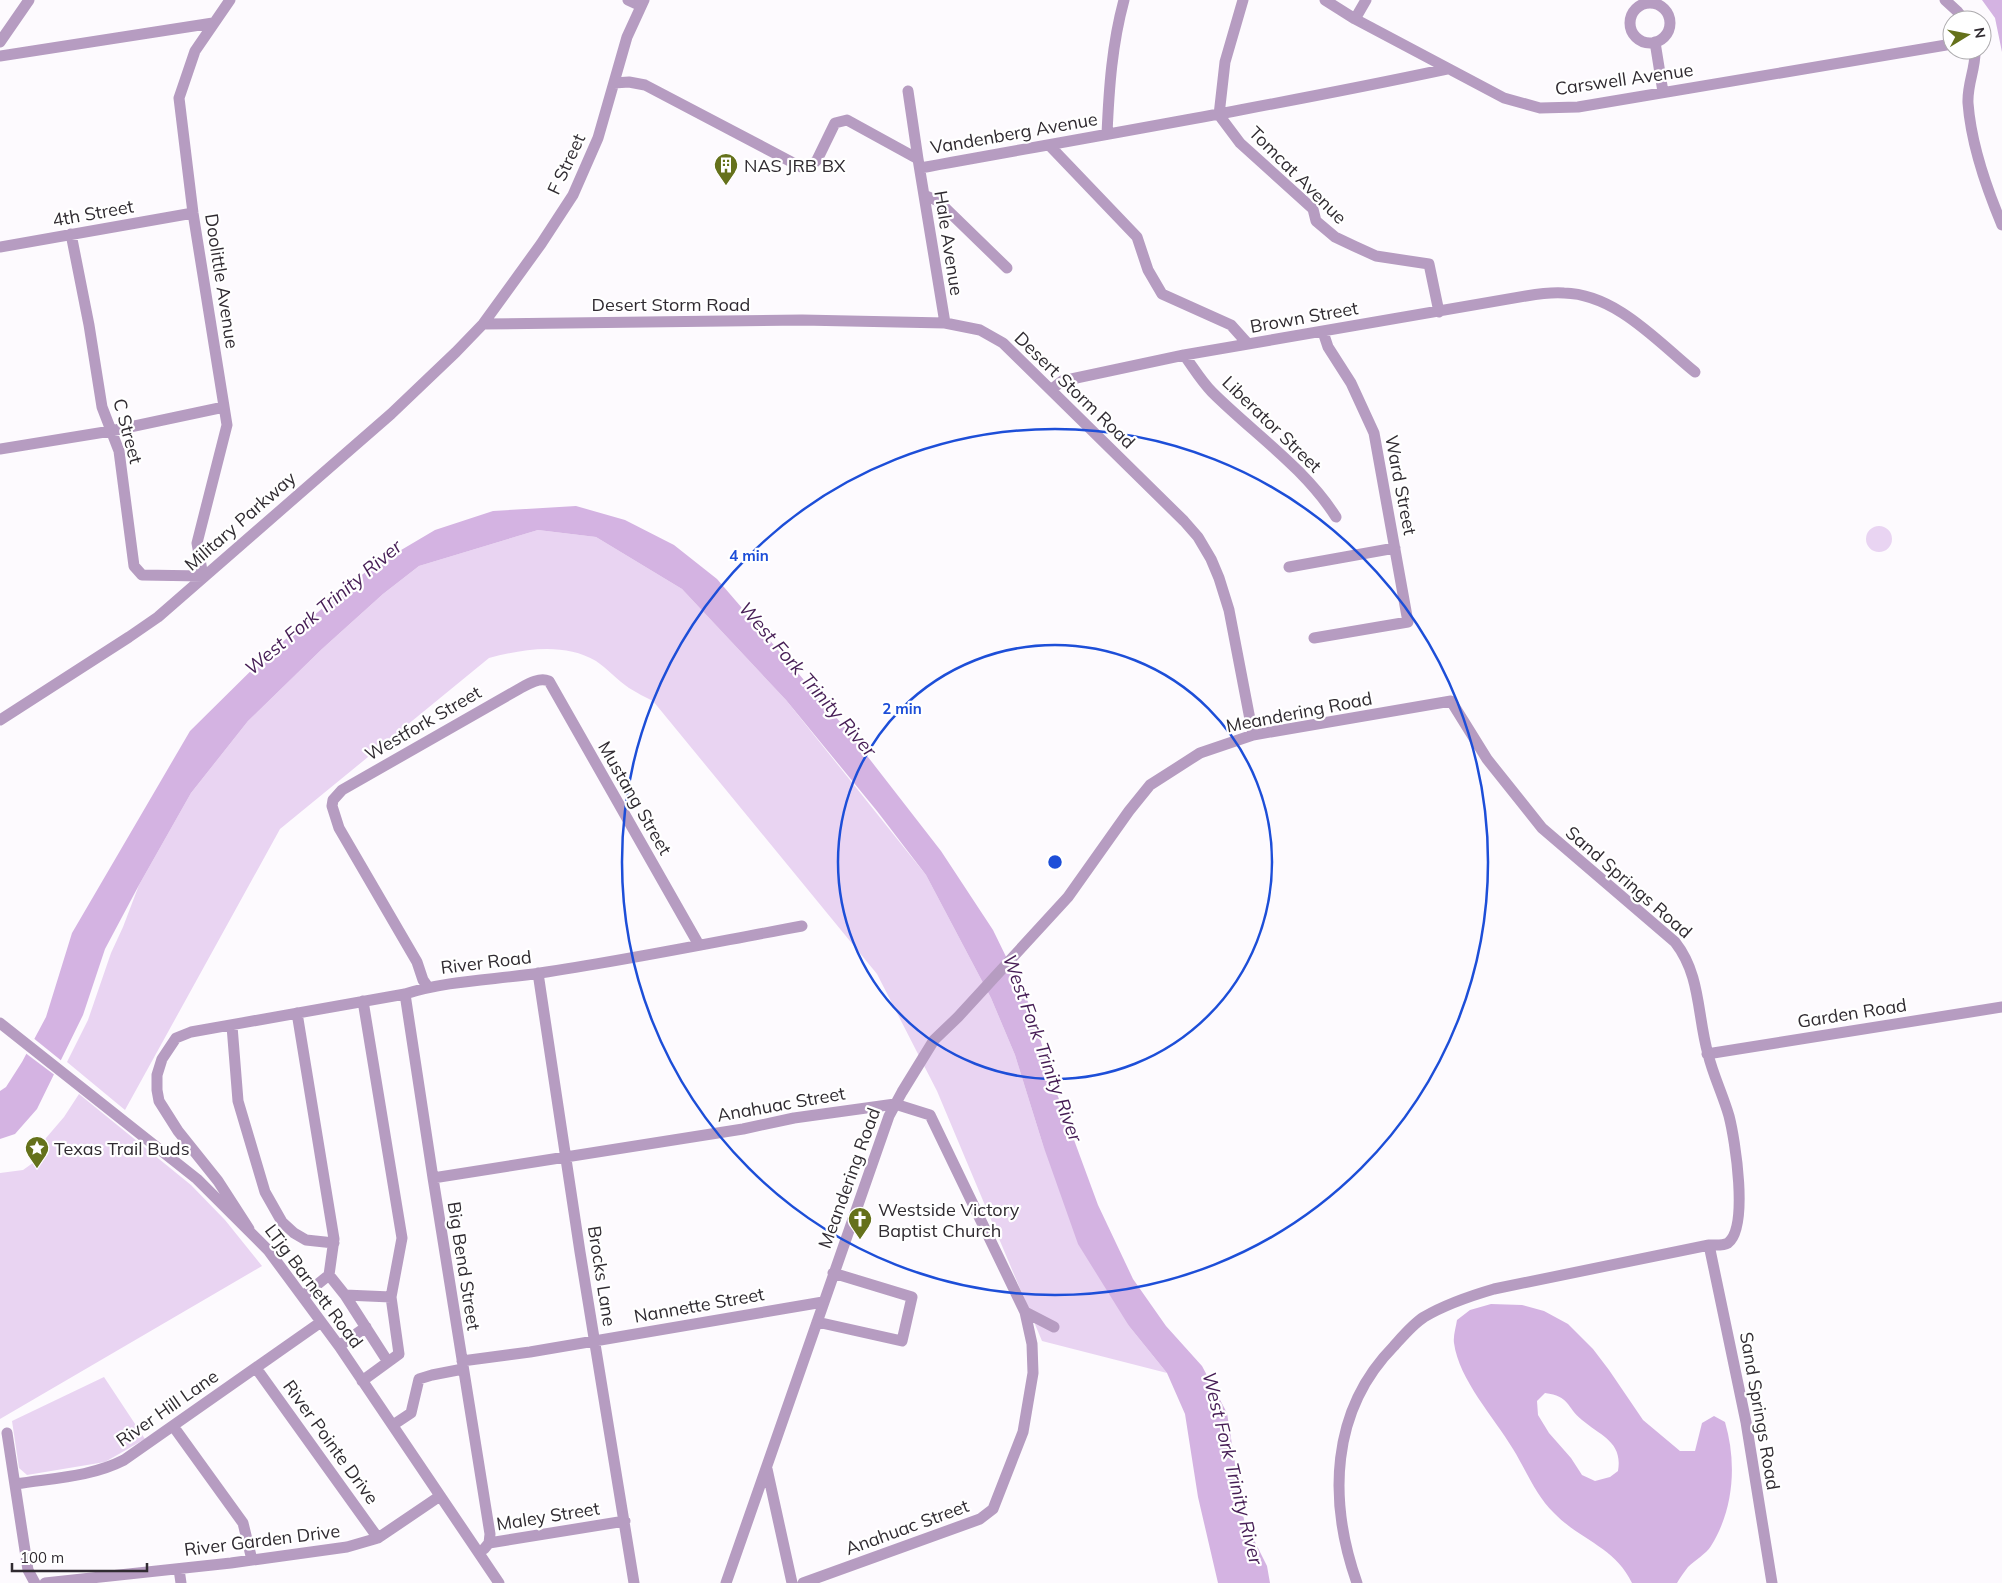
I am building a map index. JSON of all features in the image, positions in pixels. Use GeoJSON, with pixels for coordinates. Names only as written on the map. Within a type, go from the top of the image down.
{"type":"FeatureCollection","features":[{"type":"Feature","properties":{"kind":"street"},"geometry":{"type":"LineString","coordinates":[[0,42],[29,0]]}},
{"type":"Feature","properties":{"kind":"street","name":"Doolittle Avenue"},"geometry":{"type":"LineString","coordinates":[[203,576],[197,543],[227,425],[193,213],[179,98],[195,51],[230,0]]}},
{"type":"Feature","properties":{"kind":"street"},"geometry":{"type":"LineString","coordinates":[[628,0],[642,3]]}},
{"type":"Feature","properties":{"kind":"street"},"geometry":{"type":"LineString","coordinates":[[1107,134],[1114,41],[1124,0]]}},
{"type":"Feature","properties":{"kind":"street"},"geometry":{"type":"LineString","coordinates":[[1219,115],[1225,62],[1243,0]]}},
{"type":"Feature","properties":{"kind":"street","name":"Carswell Avenue"},"geometry":{"type":"LineString","coordinates":[[1325,0],[1355,19],[1504,98],[1540,108],[1578,107],[1942,46]]}},
{"type":"Feature","properties":{"kind":"street"},"geometry":{"type":"LineString","coordinates":[[1355,19],[1366,0]]}},
{"type":"Feature","properties":{"kind":"street"},"geometry":{"type":"LineString","coordinates":[[1945,0],[1956,10]]}},
{"type":"Feature","properties":{"kind":"street","name":"F Street"},"geometry":{"type":"LineString","coordinates":[[483,324],[573,196],[598,138],[627,37],[642,3]]}},
{"type":"Feature","properties":{"kind":"street"},"geometry":{"type":"LineString","coordinates":[[0,56],[213,23]]}},
{"type":"Feature","properties":{"kind":"street"},"geometry":{"type":"LineString","coordinates":[[1655,42],[1663,92]]}},
{"type":"Feature","properties":{"kind":"street"},"geometry":{"type":"LineString","coordinates":[[1976,60],[1969,84],[1968,103],[1981,168],[2002,225]]}},
{"type":"Feature","properties":{"kind":"street","name":"Vandenberg Avenue"},"geometry":{"type":"LineString","coordinates":[[614,83],[630,82],[645,85],[802,167],[809,167],[817,160],[835,123],[847,120],[919,163],[1049,145],[1219,115],[1447,69]]}},
{"type":"Feature","properties":{"kind":"street","name":"Hale Avenue"},"geometry":{"type":"LineString","coordinates":[[908,91],[945,323]]}},
{"type":"Feature","properties":{"kind":"street","name":"Tomcat Avenue"},"geometry":{"type":"LineString","coordinates":[[1219,115],[1240,143],[1313,209],[1316,221],[1335,237],[1376,256],[1429,264],[1439,312]]}},
{"type":"Feature","properties":{"kind":"street"},"geometry":{"type":"LineString","coordinates":[[1049,145],[1137,237],[1148,270],[1162,294],[1231,325],[1248,344]]}},
{"type":"Feature","properties":{"kind":"street"},"geometry":{"type":"LineString","coordinates":[[924,195],[938,201],[1007,268]]}},
{"type":"Feature","properties":{"kind":"street","name":"4th Street"},"geometry":{"type":"LineString","coordinates":[[0,247],[193,213]]}},
{"type":"Feature","properties":{"kind":"street","name":"C Street"},"geometry":{"type":"LineString","coordinates":[[71,234],[89,325],[102,407],[119,451],[134,566],[142,575],[203,576]]}},
{"type":"Feature","properties":{"kind":"street","name":"Brown Street"},"geometry":{"type":"LineString","coordinates":[[1052,389],[1062,381],[1184,355],[1526,296],[1566,292],[1612,305],[1695,372]]}},
{"type":"Feature","properties":{"kind":"street","name":"Desert Storm Road"},"geometry":{"type":"LineString","coordinates":[[483,324],[733,320],[945,323],[980,330],[1003,343],[1052,389],[1184,520],[1198,537],[1211,559],[1229,610],[1253,735]]}},
{"type":"Feature","properties":{"kind":"street","name":"Military Parkway"},"geometry":{"type":"LineString","coordinates":[[0,720],[158,617],[391,414],[483,324]]}},
{"type":"Feature","properties":{"kind":"street","name":"Ward Street"},"geometry":{"type":"LineString","coordinates":[[1289,567],[1395,548],[1374,433],[1351,384],[1328,347],[1323,332]]}},
{"type":"Feature","properties":{"kind":"street","name":"Liberator Street"},"geometry":{"type":"LineString","coordinates":[[1184,355],[1211,390],[1305,478],[1336,517]]}},
{"type":"Feature","properties":{"kind":"street"},"geometry":{"type":"LineString","coordinates":[[0,449],[110,431],[224,407]]}},
{"type":"Feature","properties":{"kind":"street"},"geometry":{"type":"LineString","coordinates":[[1314,638],[1408,622],[1395,548]]}},
{"type":"Feature","properties":{"kind":"street","name":"Mustang Street"},"geometry":{"type":"LineString","coordinates":[[534,681],[546,679],[549,681],[699,946]]}},
{"type":"Feature","properties":{"kind":"street","name":"Westfork Street"},"geometry":{"type":"LineString","coordinates":[[428,987],[423,980],[417,962],[334,818],[332,800],[342,790],[534,681]]}},
{"type":"Feature","properties":{"kind":"street","name":"Meandering Road"},"geometry":{"type":"LineString","coordinates":[[726,1583],[889,1116],[934,1040],[958,1017],[1068,897],[1129,811],[1150,785],[1200,753],[1253,735],[1452,701]]}},
{"type":"Feature","properties":{"kind":"street","name":"Sand Springs Road"},"geometry":{"type":"LineString","coordinates":[[1357,1583],[1342,1524],[1338,1478],[1340,1457],[1355,1401],[1370,1374],[1409,1330],[1423,1318],[1462,1298],[1494,1289],[1728,1242],[1736,1231],[1740,1190],[1729,1117],[1707,1054],[1697,990],[1692,970],[1684,953],[1675,942],[1542,828],[1487,759],[1452,701]]}},
{"type":"Feature","properties":{"kind":"street","name":"River Road"},"geometry":{"type":"LineString","coordinates":[[249,1229],[218,1181],[178,1131],[159,1101],[157,1090],[158,1075],[162,1059],[176,1038],[191,1032],[405,994],[428,987],[538,973],[699,946],[802,926]]}},
{"type":"Feature","properties":{"kind":"street","name":"Brocks Lane"},"geometry":{"type":"LineString","coordinates":[[538,973],[565,1157],[634,1583]]}},
{"type":"Feature","properties":{"kind":"street","name":"Big Bend Street"},"geometry":{"type":"LineString","coordinates":[[405,994],[432,1178],[490,1534],[489,1543]]}},
{"type":"Feature","properties":{"kind":"street"},"geometry":{"type":"LineString","coordinates":[[362,1381],[399,1354],[391,1297],[402,1238],[363,1001]]}},
{"type":"Feature","properties":{"kind":"street","name":"Garden Road"},"geometry":{"type":"LineString","coordinates":[[1707,1054],[2002,1007]]}},
{"type":"Feature","properties":{"kind":"street"},"geometry":{"type":"LineString","coordinates":[[297,1013],[334,1244],[329,1275],[302,1296]]}},
{"type":"Feature","properties":{"kind":"street","name":"LTjg Barnett Road"},"geometry":{"type":"LineString","coordinates":[[2,1025],[96,1097],[197,1179],[268,1250],[339,1346],[499,1583]]}},
{"type":"Feature","properties":{"kind":"street"},"geometry":{"type":"LineString","coordinates":[[232,1026],[238,1101],[265,1192],[282,1222],[294,1234],[306,1240],[334,1244]]}},
{"type":"Feature","properties":{"kind":"street","name":"Anahuac Street"},"geometry":{"type":"LineString","coordinates":[[432,1178],[744,1128],[794,1118],[896,1104],[930,1115],[1024,1312],[1032,1344],[1032,1373],[1023,1432],[993,1509],[980,1519],[803,1583]]}},
{"type":"Feature","properties":{"kind":"street","name":"Sand Springs Road"},"geometry":{"type":"LineString","coordinates":[[1710,1245],[1746,1422],[1772,1583]]}},
{"type":"Feature","properties":{"kind":"street"},"geometry":{"type":"LineString","coordinates":[[817,1322],[902,1341],[912,1297],[833,1273]]}},
{"type":"Feature","properties":{"kind":"street"},"geometry":{"type":"LineString","coordinates":[[329,1275],[345,1295],[388,1362]]}},
{"type":"Feature","properties":{"kind":"street"},"geometry":{"type":"LineString","coordinates":[[345,1295],[391,1297]]}},
{"type":"Feature","properties":{"kind":"street","name":"Nannette Street"},"geometry":{"type":"LineString","coordinates":[[392,1425],[411,1413],[419,1379],[463,1365],[823,1302]]}},
{"type":"Feature","properties":{"kind":"street"},"geometry":{"type":"LineString","coordinates":[[1024,1312],[1054,1327]]}},
{"type":"Feature","properties":{"kind":"street","name":"River Hill Lane"},"geometry":{"type":"LineString","coordinates":[[16,1484],[108,1468],[173,1426],[321,1322]]}},
{"type":"Feature","properties":{"kind":"street"},"geometry":{"type":"LineString","coordinates":[[339,1346],[366,1327]]}},
{"type":"Feature","properties":{"kind":"street","name":"River Pointe Drive"},"geometry":{"type":"LineString","coordinates":[[256,1368],[378,1538]]}},
{"type":"Feature","properties":{"kind":"street"},"geometry":{"type":"LineString","coordinates":[[173,1426],[243,1523],[252,1560]]}},
{"type":"Feature","properties":{"kind":"street"},"geometry":{"type":"LineString","coordinates":[[7,1434],[28,1570],[35,1583]]}},
{"type":"Feature","properties":{"kind":"street"},"geometry":{"type":"LineString","coordinates":[[767,1467],[792,1583]]}},
{"type":"Feature","properties":{"kind":"street","name":"River Garden Drive"},"geometry":{"type":"LineString","coordinates":[[45,1583],[252,1560],[347,1547],[378,1538],[440,1496]]}},
{"type":"Feature","properties":{"kind":"street","name":"Maley Street"},"geometry":{"type":"LineString","coordinates":[[481,1554],[489,1543],[625,1522]]}},
{"type":"Feature","properties":{"kind":"street"},"geometry":{"type":"LineString","coordinates":[[179,1568],[181,1583]]}},
{"type":"Feature","properties":{"kind":"shaded area"},"geometry":{"type":"Polygon","coordinates":[[[1879,526],[1888,530],[1892,539],[1888,548],[1879,552],[1870,548],[1866,539],[1870,530],[1879,526]]]}},
{"type":"Feature","properties":{"kind":"shaded area"},"geometry":{"type":"Polygon","coordinates":[[[538,530],[596,537],[682,589],[786,700],[926,875],[991,998],[1015,1055],[1043,1145],[1129,1326],[1167,1373],[1042,1341],[937,1091],[877,974],[653,701],[620,682],[596,661],[571,651],[557,649],[529,650],[489,658],[280,829],[125,1110],[67,1062],[88,1020],[111,953],[139,885],[191,793],[248,721],[322,649],[383,594],[419,566],[538,530]]]}},
{"type":"Feature","properties":{"kind":"shaded area"},"geometry":{"type":"Polygon","coordinates":[[[79,1094],[191,1185],[225,1220],[262,1266],[0,1419],[0,1173],[23,1170],[37,1160],[46,1138],[64,1117],[79,1094]]]}},
{"type":"Feature","properties":{"kind":"shaded area"},"geometry":{"type":"Polygon","coordinates":[[[104,1377],[145,1439],[105,1462],[27,1475],[19,1468],[12,1421],[104,1377]]]}},
{"type":"Feature","properties":{"kind":"water"},"geometry":{"type":"Polygon","coordinates":[[[1982,0],[2002,0],[2002,52],[1995,18],[1992,10],[1989,10],[1982,0]]]}},
{"type":"Feature","properties":{"kind":"water","name":"West Fork Trinity River"},"geometry":{"type":"Polygon","coordinates":[[[576,506],[625,520],[674,545],[717,579],[847,730],[941,851],[993,930],[1030,1006],[1056,1091],[1098,1205],[1133,1279],[1166,1326],[1202,1366],[1227,1413],[1244,1520],[1267,1566],[1270,1583],[1218,1583],[1198,1497],[1185,1414],[1167,1373],[1129,1326],[1078,1244],[1043,1145],[1015,1055],[991,998],[926,875],[877,811],[786,700],[682,589],[596,537],[538,530],[419,566],[383,594],[322,649],[248,721],[191,793],[139,885],[105,949],[83,1015],[37,1109],[15,1134],[0,1139],[0,1091],[6,1087],[22,1062],[46,1017],[72,933],[190,731],[267,655],[369,569],[435,530],[493,511],[576,506]]]}},
{"type":"Feature","properties":{"kind":"water"},"geometry":{"type":"Polygon","coordinates":[[[1491,1304],[1522,1305],[1544,1311],[1568,1324],[1593,1349],[1643,1420],[1680,1451],[1695,1451],[1702,1423],[1714,1416],[1725,1422],[1729,1438],[1732,1469],[1729,1501],[1725,1517],[1711,1546],[1688,1567],[1677,1583],[1632,1583],[1625,1571],[1607,1552],[1564,1522],[1542,1499],[1513,1449],[1478,1398],[1457,1357],[1454,1334],[1457,1320],[1470,1310],[1491,1304]],[[1545,1393],[1537,1401],[1538,1415],[1549,1433],[1571,1458],[1582,1475],[1595,1481],[1610,1477],[1618,1471],[1619,1461],[1614,1446],[1582,1420],[1563,1399],[1553,1394],[1545,1393]]]}},
{"type":"Feature","properties":{"kind":"pier"},"geometry":{"type":"Polygon","coordinates":[[[32,1037],[63,1062],[56,1076],[24,1052],[32,1037]]]}},
{"type":"Feature","properties":{"kind":"place","name":"NAS JRB BX"},"geometry":{"type":"Point","coordinates":[726,186]}},
{"type":"Feature","properties":{"kind":"place","name":"Texas Trail Buds"},"geometry":{"type":"Point","coordinates":[37,1169]}},
{"type":"Feature","properties":{"kind":"place","name":"Westside Victory Baptist Church"},"geometry":{"type":"Point","coordinates":[860,1240]}}]}
